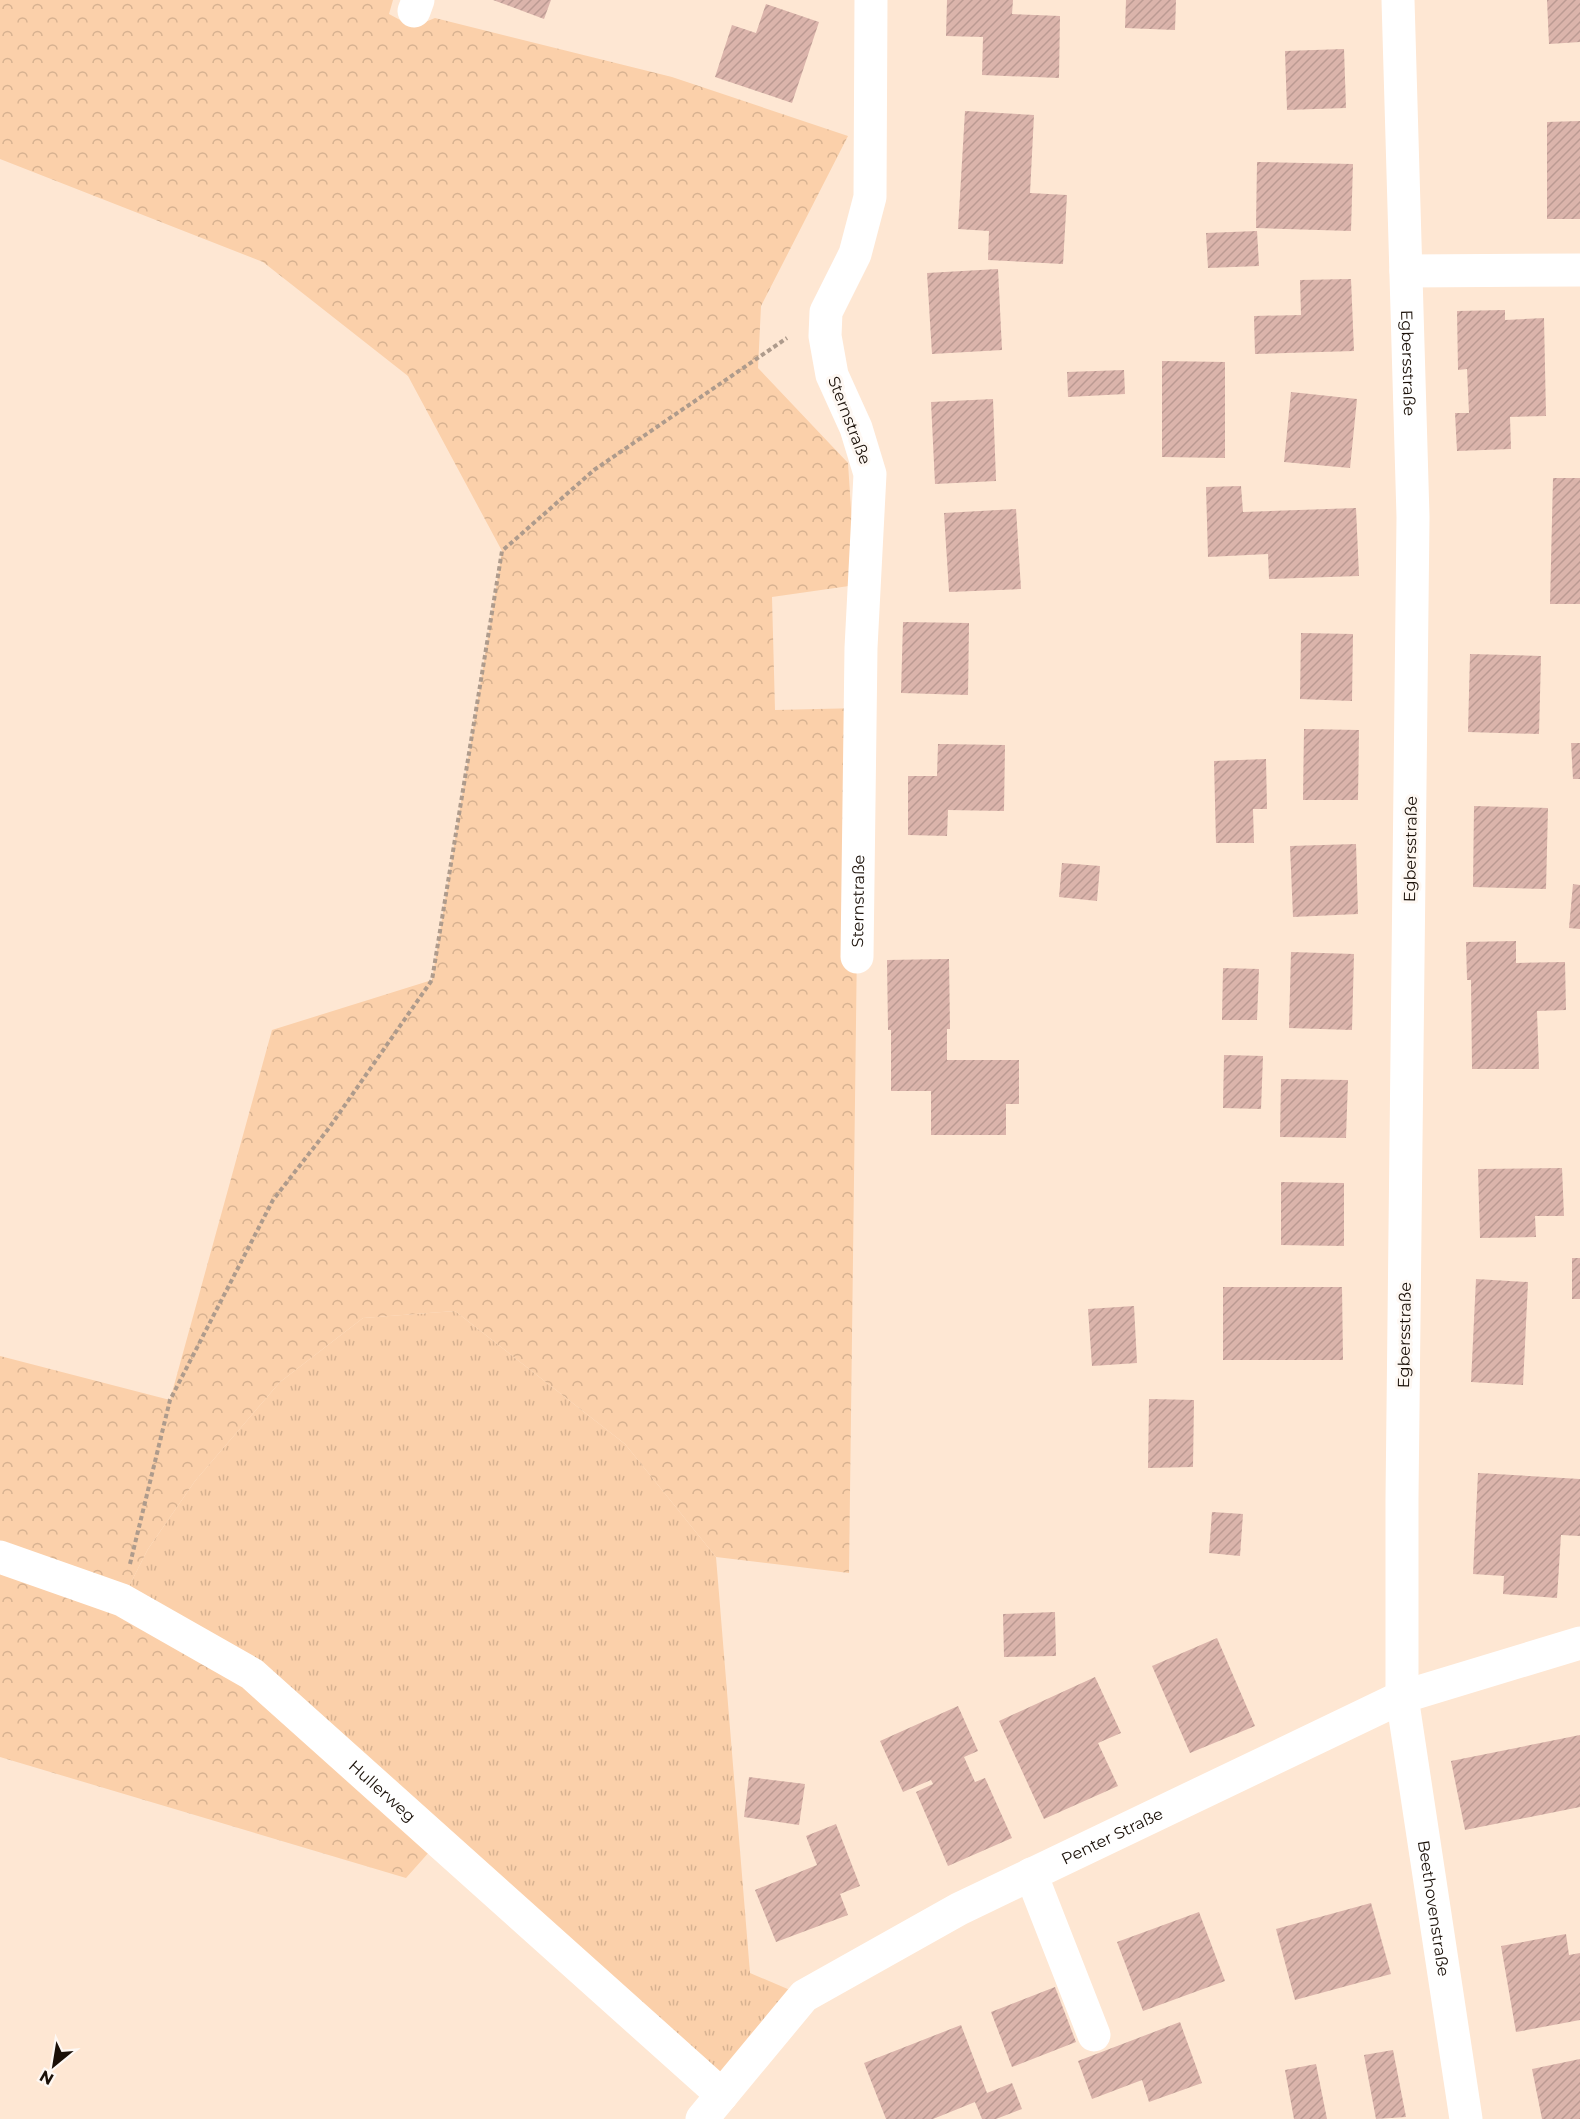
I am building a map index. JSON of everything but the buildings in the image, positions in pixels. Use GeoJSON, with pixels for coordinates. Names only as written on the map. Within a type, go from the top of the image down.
{"type":"FeatureCollection","features":[{"type":"Feature","properties":{"kind":"street","name":"Sternstraße"},"geometry":{"type":"LineString","coordinates":[[857,957],[861,648],[870,474],[856,428],[832,375],[825,336],[826,312],[855,254],[870,197],[871,0]]}},
{"type":"Feature","properties":{"kind":"street","name":"Egbersstraße"},"geometry":{"type":"LineString","coordinates":[[1398,0],[1413,517],[1402,1463],[1402,1697]]}},
{"type":"Feature","properties":{"kind":"street"},"geometry":{"type":"LineString","coordinates":[[1406,271],[1580,270]]}},
{"type":"Feature","properties":{"kind":"street","name":"Hullerweg"},"geometry":{"type":"LineString","coordinates":[[0,1557],[122,1600],[252,1674],[712,2107]]}},
{"type":"Feature","properties":{"kind":"street","name":"Penter Straße"},"geometry":{"type":"LineString","coordinates":[[712,2107],[804,1996],[959,1909],[1402,1697],[1580,1643]]}},
{"type":"Feature","properties":{"kind":"street","name":"Beethovenstraße"},"geometry":{"type":"LineString","coordinates":[[1402,1697],[1466,2119]]}},
{"type":"Feature","properties":{"kind":"street"},"geometry":{"type":"LineString","coordinates":[[1031,1874],[1094,2035]]}},
{"type":"Feature","properties":{"kind":"path"},"geometry":{"type":"LineString","coordinates":[[122,1600],[170,1400],[273,1200],[329,1128],[432,980],[502,551],[594,470],[826,312]]}},
{"type":"Feature","properties":{"kind":"green space"},"geometry":{"type":"Polygon","coordinates":[[[0,0],[393,0],[389,14],[413,27],[435,18],[672,77],[848,136],[761,306],[758,368],[848,463],[856,585],[772,597],[775,710],[860,708],[849,1573],[716,1557],[625,1444],[455,1311],[363,1318],[280,1382],[195,1481],[148,1549],[122,1600],[252,1674],[439,1841],[406,1878],[0,1757],[0,1356],[170,1400],[272,1030],[432,980],[502,551],[408,376],[263,262],[0,159],[0,0]]]}},
{"type":"Feature","properties":{"kind":"green space"},"geometry":{"type":"Polygon","coordinates":[[[455,1311],[625,1444],[716,1557],[750,1973],[804,1996],[722,2095],[122,1600],[148,1549],[195,1481],[280,1382],[363,1318],[455,1311]]]}}]}
